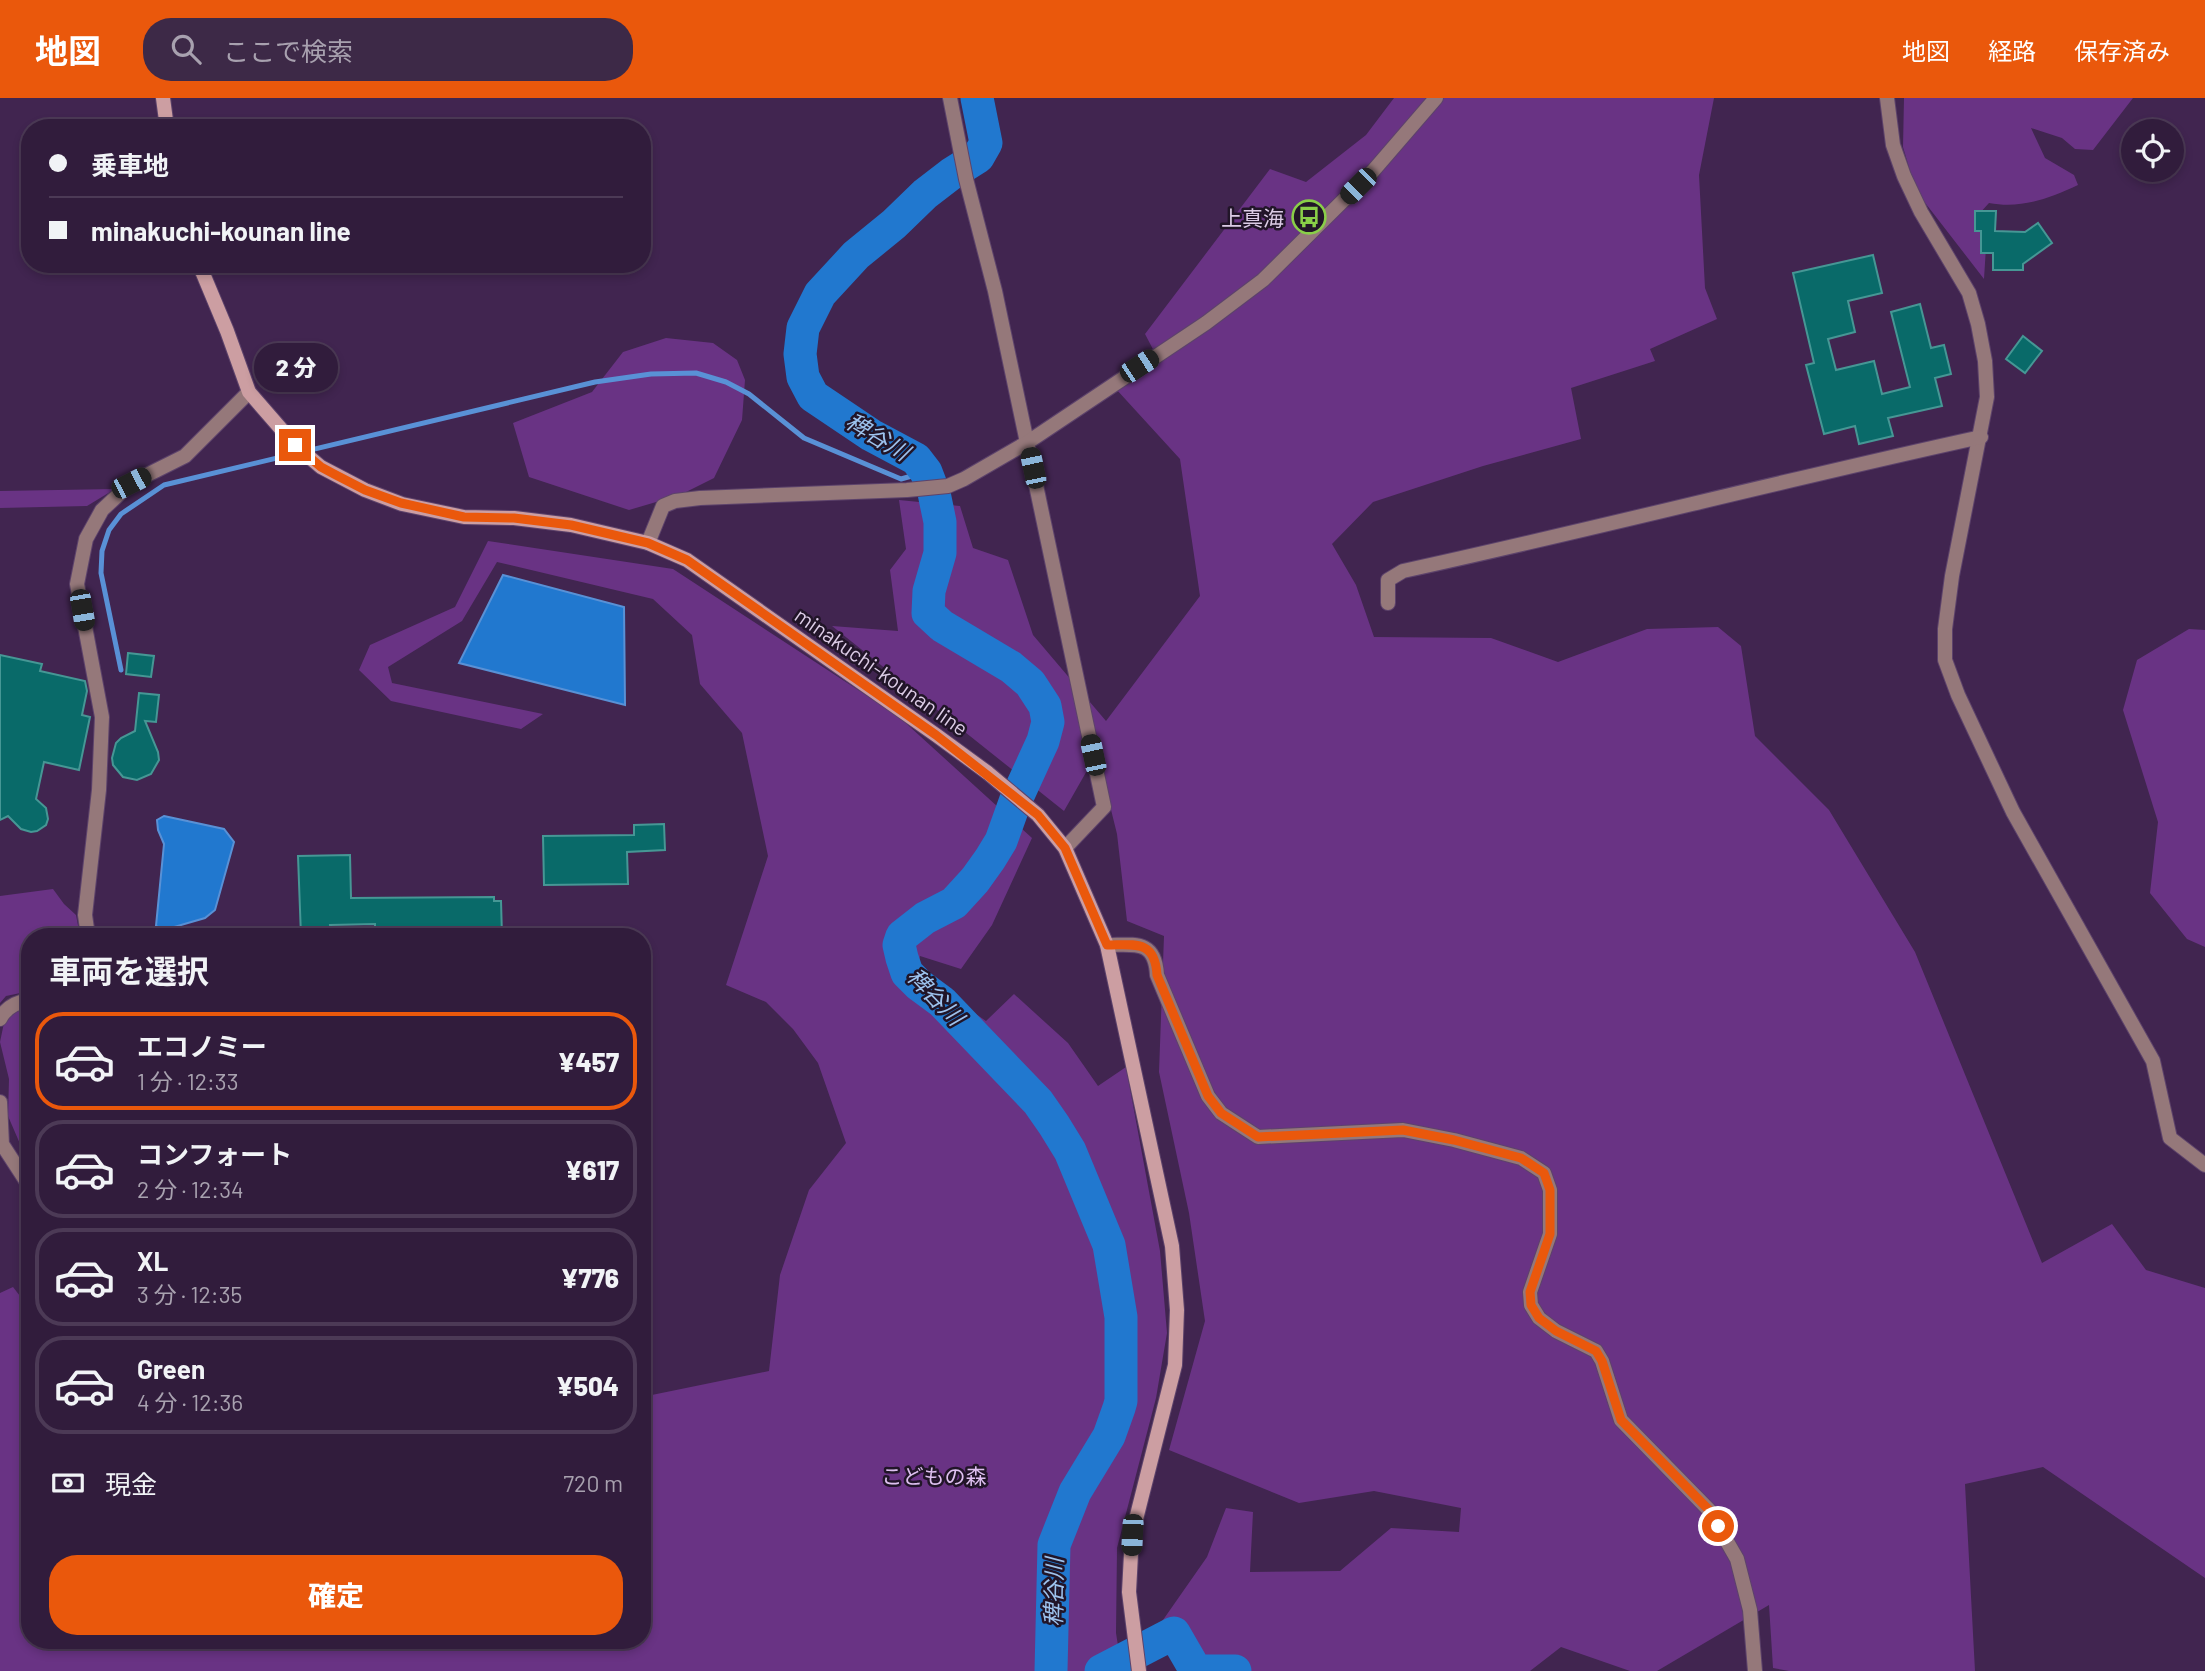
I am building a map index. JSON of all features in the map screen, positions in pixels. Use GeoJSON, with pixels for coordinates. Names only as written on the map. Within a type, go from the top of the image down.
{"type":"FeatureCollection","features":[{"type":"Feature","properties":{"kind":"main road"},"geometry":{"type":"LineString","coordinates":[[163,98],[166,119]]}},
{"type":"Feature","properties":{"kind":"main road","name":"minakuchi-kounan line"},"geometry":{"type":"LineString","coordinates":[[203,273],[249,392],[297,447],[321,467],[365,490],[401,503],[464,517],[514,518],[571,525],[648,543],[695,566],[988,773],[1038,815],[1065,848],[1107,945],[1172,1245],[1177,1310],[1175,1364],[1132,1535],[1129,1592],[1139,1671]]}},
{"type":"Feature","properties":{"kind":"street"},"geometry":{"type":"LineString","coordinates":[[950,98],[965,179],[995,291],[1028,442],[1104,807],[1065,848]]}},
{"type":"Feature","properties":{"kind":"street"},"geometry":{"type":"LineString","coordinates":[[648,543],[663,506],[675,501],[907,490],[948,485],[964,479],[1028,442],[1206,323],[1263,280],[1373,171],[1436,98]]}},
{"type":"Feature","properties":{"kind":"street"},"geometry":{"type":"LineString","coordinates":[[1887,98],[1893,145],[1904,176],[1921,212],[1969,293],[1985,361],[1987,397],[1952,576],[1945,629],[1945,660],[1958,695],[2013,812],[2153,1061],[2170,1138],[2205,1165]]}},
{"type":"Feature","properties":{"kind":"street"},"geometry":{"type":"LineString","coordinates":[[87,928],[85,915],[99,790],[102,717],[77,584],[86,539],[102,510],[131,483],[185,456],[249,392]]}},
{"type":"Feature","properties":{"kind":"street"},"geometry":{"type":"LineString","coordinates":[[1388,603],[1388,580],[1403,571],[1551,539],[1823,471],[1981,437]]}},
{"type":"Feature","properties":{"kind":"street"},"geometry":{"type":"LineString","coordinates":[[1107,945],[1140,945],[1153,953],[1157,975],[1208,1096],[1221,1113],[1258,1137],[1403,1130],[1521,1158],[1544,1173],[1550,1190],[1550,1234],[1530,1292],[1531,1305],[1539,1318],[1556,1331],[1596,1351],[1602,1361],[1621,1420],[1709,1510],[1737,1559],[1750,1610],[1755,1671]]}},
{"type":"Feature","properties":{"kind":"street"},"geometry":{"type":"LineString","coordinates":[[0,1019],[5,1010],[21,1002]]}},
{"type":"Feature","properties":{"kind":"street"},"geometry":{"type":"LineString","coordinates":[[0,1102],[2,1144],[21,1173]]}},
{"type":"Feature","properties":{"kind":"green space"},"geometry":{"type":"Polygon","coordinates":[[[1394,98],[1714,98],[1699,175],[1705,288],[1717,319],[1650,349],[1655,361],[1571,388],[1581,439],[1483,466],[1373,502],[1332,544],[1356,585],[1374,637],[1491,638],[1558,662],[1647,629],[1718,627],[1741,646],[1755,736],[1829,810],[1915,952],[2042,1263],[2112,1224],[2146,1270],[2205,1288],[2205,1578],[2043,1467],[1965,1484],[1975,1671],[1789,1671],[1773,1668],[1769,1605],[1657,1671],[1630,1671],[1561,1647],[1530,1671],[1237,1671],[1236,1662],[1156,1654],[1156,1630],[1207,1557],[1226,1508],[1253,1512],[1250,1572],[1340,1571],[1391,1528],[1459,1532],[1461,1508],[1374,1491],[1299,1503],[1169,1450],[1205,1321],[1189,1213],[1159,1072],[1164,936],[1127,921],[1117,834],[1097,753],[1064,811],[832,626],[898,631],[890,570],[906,549],[899,500],[960,506],[973,548],[1008,560],[1033,635],[1106,721],[1200,596],[1180,459],[1116,389],[1157,357],[1145,334],[1270,169],[1306,182],[1366,135],[1394,98]]]}},
{"type":"Feature","properties":{"kind":"green space"},"geometry":{"type":"Polygon","coordinates":[[[1904,98],[2133,98],[2093,150],[2075,149],[2062,138],[2031,128],[2045,158],[2074,175],[2078,185],[2034,202],[2012,205],[1989,203],[1979,214],[1986,247],[1984,279],[1916,191],[1903,147],[1904,98]]]}},
{"type":"Feature","properties":{"kind":"green space"},"geometry":{"type":"Polygon","coordinates":[[[666,338],[713,343],[737,360],[745,380],[742,420],[714,478],[680,495],[629,510],[529,477],[513,423],[592,392],[623,352],[666,338]]]}},
{"type":"Feature","properties":{"kind":"green space"},"geometry":{"type":"Polygon","coordinates":[[[115,489],[87,506],[0,508],[0,491],[115,489]]]}},
{"type":"Feature","properties":{"kind":"green space","name":"こどもの森"},"geometry":{"type":"Polygon","coordinates":[[[488,541],[673,569],[898,716],[1032,838],[992,925],[961,969],[920,956],[917,973],[986,1021],[1014,994],[1068,1043],[1098,1086],[1126,1067],[1160,1251],[1167,1333],[1156,1398],[1117,1548],[1116,1633],[1122,1671],[0,1671],[0,1293],[13,1287],[21,1297],[21,1649],[651,1649],[651,1395],[769,1371],[780,1275],[809,1190],[846,1143],[818,1063],[793,1029],[766,1002],[726,985],[768,856],[742,733],[700,684],[692,635],[653,599],[497,562],[462,621],[388,667],[392,683],[543,714],[521,729],[391,701],[359,670],[370,645],[455,607],[488,541]]]}},
{"type":"Feature","properties":{"kind":"green space"},"geometry":{"type":"Polygon","coordinates":[[[2189,629],[2205,630],[2205,947],[2187,939],[2150,893],[2158,822],[2123,710],[2137,660],[2189,629]]]}},
{"type":"Feature","properties":{"kind":"green space"},"geometry":{"type":"Polygon","coordinates":[[[53,889],[76,915],[78,928],[21,928],[21,993],[6,996],[0,1003],[0,896],[53,889]]]}},
{"type":"Feature","properties":{"kind":"green space"},"geometry":{"type":"Polygon","coordinates":[[[21,1009],[21,1146],[8,1116],[9,1079],[0,1042],[5,1018],[21,1009]]]}},
{"type":"Feature","properties":{"kind":"water"},"geometry":{"type":"Polygon","coordinates":[[[503,575],[624,607],[625,705],[459,663],[503,575]]]}},
{"type":"Feature","properties":{"kind":"water"},"geometry":{"type":"Polygon","coordinates":[[[164,816],[224,829],[234,842],[215,910],[205,918],[171,928],[156,926],[164,844],[157,820],[164,816]]]}},
{"type":"Feature","properties":{"kind":"building"},"geometry":{"type":"Polygon","coordinates":[[[1975,211],[1996,211],[1995,231],[2025,232],[2038,223],[2052,243],[2023,264],[2023,270],[1993,270],[1993,253],[1981,253],[1981,231],[1975,231],[1975,211]]]}},
{"type":"Feature","properties":{"kind":"building"},"geometry":{"type":"Polygon","coordinates":[[[1873,255],[1882,293],[1848,301],[1855,332],[1828,339],[1836,370],[1874,361],[1882,394],[1910,387],[1891,312],[1920,304],[1931,348],[1944,345],[1951,374],[1935,378],[1942,406],[1888,418],[1893,436],[1859,444],[1855,426],[1824,434],[1806,365],[1814,363],[1793,273],[1873,255]]]}},
{"type":"Feature","properties":{"kind":"building"},"geometry":{"type":"Polygon","coordinates":[[[2023,336],[2042,351],[2025,373],[2006,359],[2023,336]]]}},
{"type":"Feature","properties":{"kind":"building"},"geometry":{"type":"Polygon","coordinates":[[[128,653],[154,656],[151,677],[126,674],[128,653]]]}},
{"type":"Feature","properties":{"kind":"building"},"geometry":{"type":"Polygon","coordinates":[[[0,655],[42,664],[40,671],[85,681],[87,691],[82,715],[90,717],[79,770],[44,762],[36,799],[46,808],[48,819],[46,825],[37,831],[21,829],[8,816],[0,820],[0,655]]]}},
{"type":"Feature","properties":{"kind":"building"},"geometry":{"type":"Polygon","coordinates":[[[139,693],[159,695],[156,722],[145,721],[159,760],[151,774],[137,780],[123,777],[113,765],[112,758],[116,743],[135,731],[139,693]]]}},
{"type":"Feature","properties":{"kind":"building"},"geometry":{"type":"Polygon","coordinates":[[[664,824],[665,850],[627,852],[628,884],[544,885],[543,836],[634,835],[634,825],[664,824]]]}},
{"type":"Feature","properties":{"kind":"building"},"geometry":{"type":"Polygon","coordinates":[[[350,855],[351,898],[494,897],[494,901],[501,901],[502,928],[375,928],[375,924],[301,928],[298,856],[350,855]]]}},
{"type":"Feature","properties":{"kind":"waterway","name":"稗谷川"},"geometry":{"type":"LineString","coordinates":[[977,98],[986,143],[978,157],[925,194],[856,255],[820,294],[803,328],[800,354],[803,377],[813,396],[871,435],[916,459],[926,472],[940,522],[940,553],[929,591],[928,613],[942,626],[1011,667],[1030,683],[1045,706],[1048,722],[1043,741],[1015,802],[1001,841],[975,880],[954,903],[925,918],[902,936],[899,945],[907,973],[942,1002],[1038,1102],[1070,1151],[1109,1245],[1121,1317],[1121,1401],[1109,1436],[1075,1492],[1054,1545],[1051,1671]]}},
{"type":"Feature","properties":{"kind":"waterway"},"geometry":{"type":"LineString","coordinates":[[121,670],[101,573],[102,551],[109,530],[121,514],[164,485],[595,382],[651,374],[696,373],[726,382],[749,394],[804,438],[901,479],[926,472]]}},
{"type":"Feature","properties":{"kind":"waterway","name":"稗谷川"},"geometry":{"type":"LineString","coordinates":[[1101,1671],[1174,1633],[1196,1671],[1235,1671]]}},
{"type":"Feature","properties":{"kind":"place","name":"上真海"},"geometry":{"type":"Point","coordinates":[1309,217]}},
{"type":"Feature","properties":{"kind":"route"},"geometry":{"type":"LineString","coordinates":[[295,445],[321,467],[365,490],[401,503],[464,517],[514,518],[571,525],[648,543],[687,560],[936,735],[988,773],[1038,815],[1065,848],[1107,945],[1140,945],[1153,953],[1157,975],[1208,1096],[1221,1113],[1258,1137],[1403,1130],[1521,1158],[1544,1173],[1550,1190],[1550,1234],[1530,1292],[1531,1305],[1539,1318],[1556,1331],[1596,1351],[1602,1361],[1621,1420],[1709,1510],[1718,1526]]}}]}
